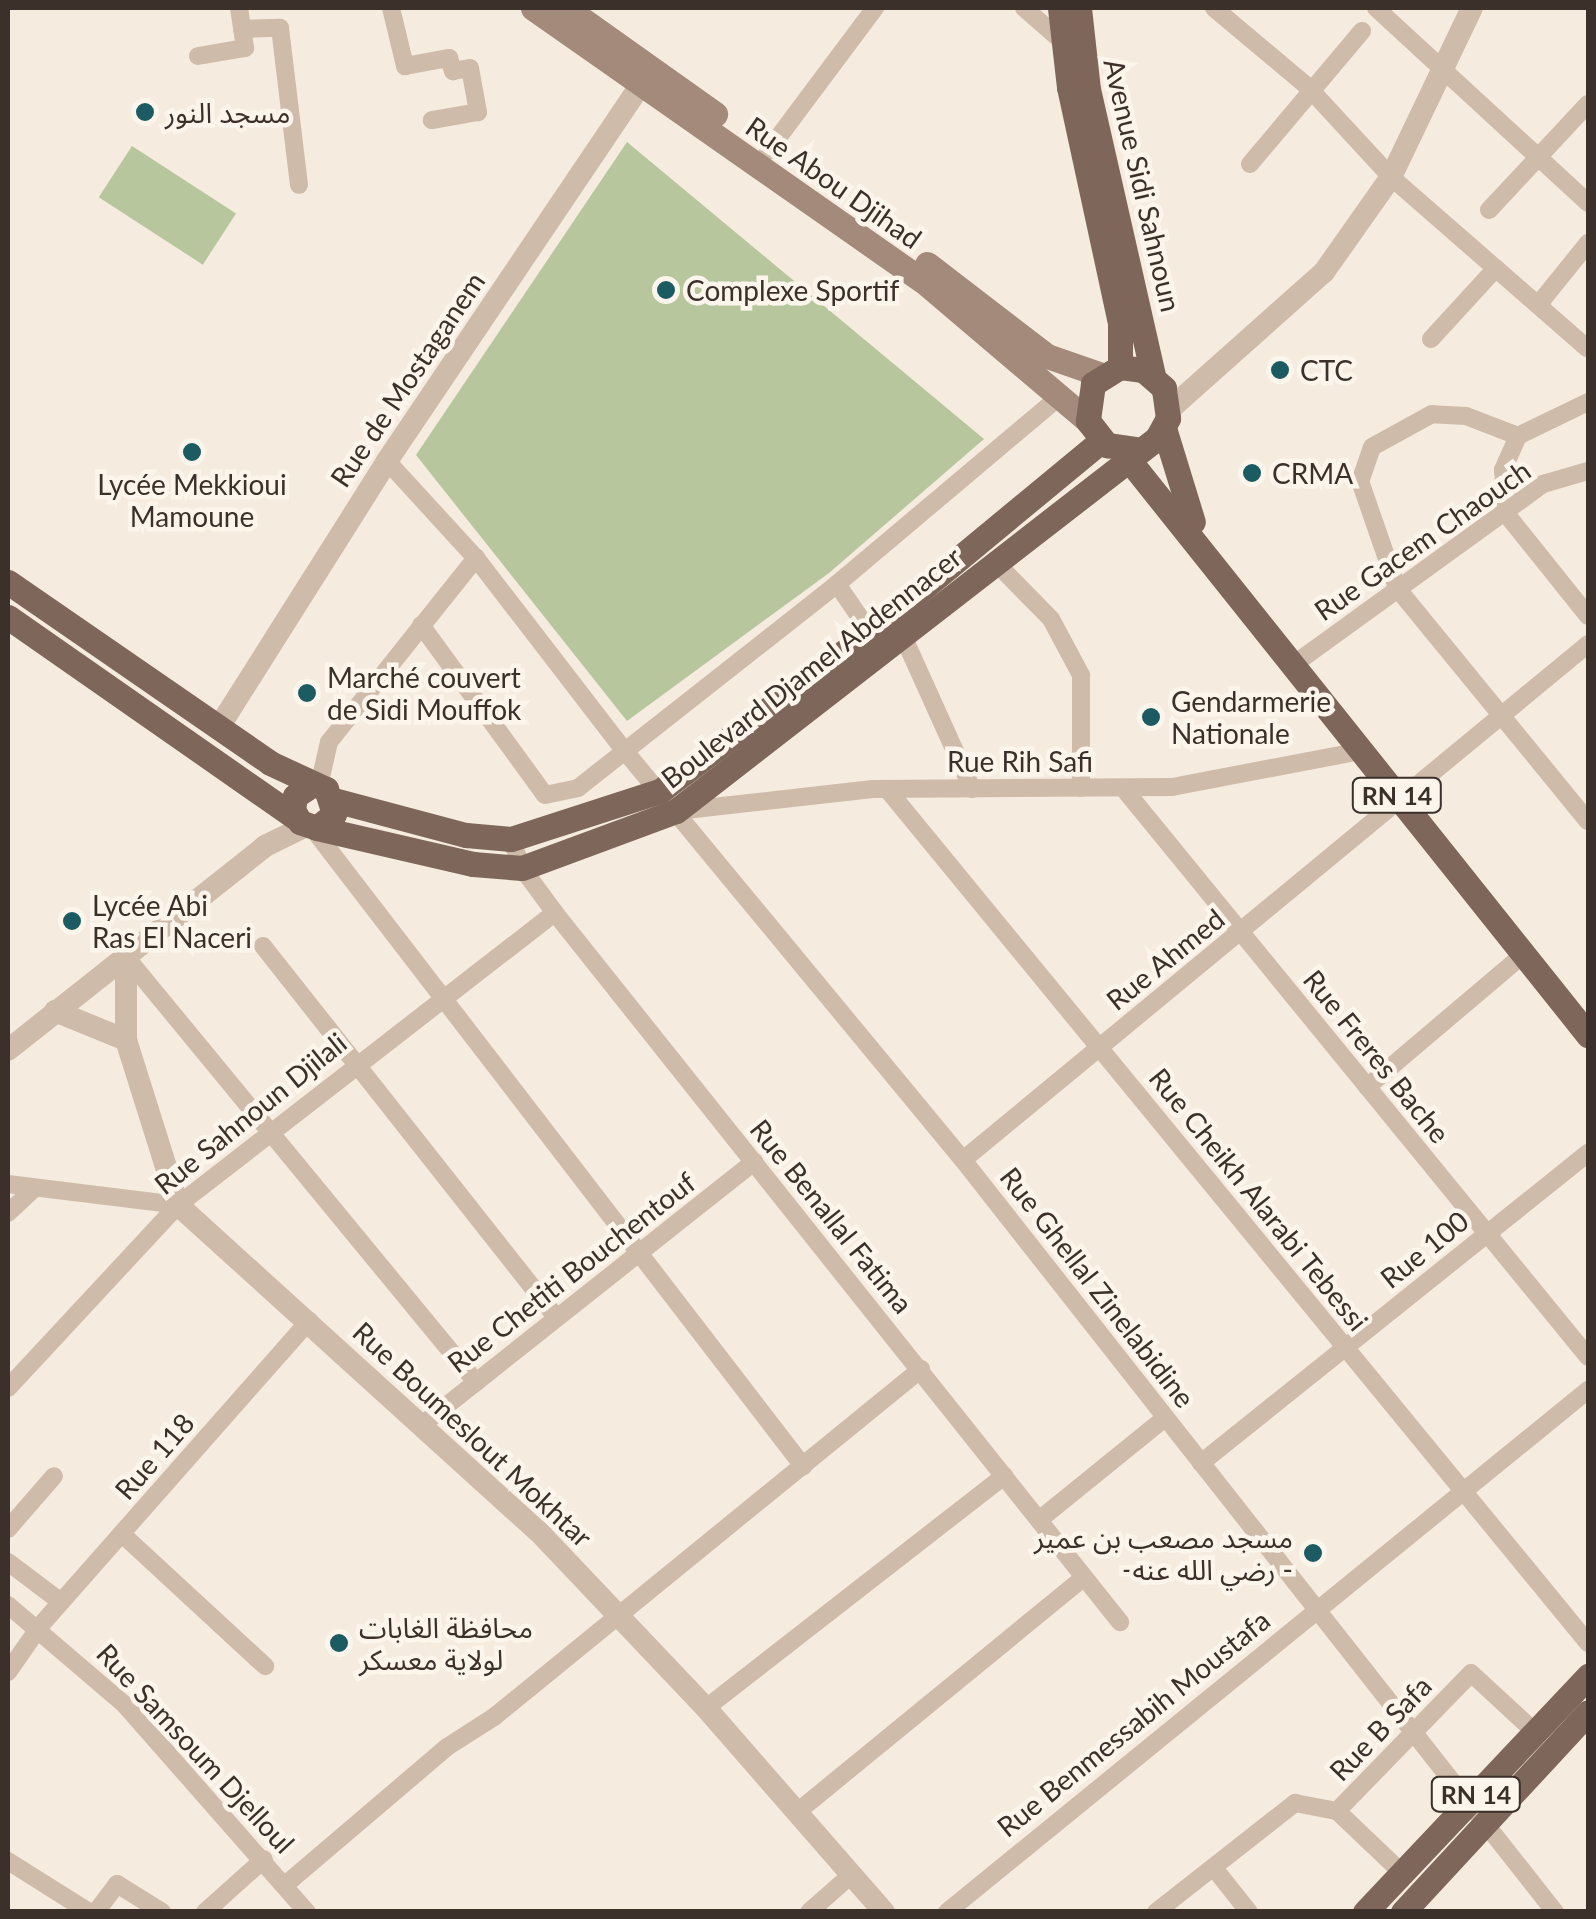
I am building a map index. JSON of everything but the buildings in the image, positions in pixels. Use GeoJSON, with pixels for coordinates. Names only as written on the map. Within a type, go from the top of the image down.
{"type":"FeatureCollection","features":[{"type":"Feature","properties":{"kind":"main road","name":"Rue Abou Djihad"},"geometry":{"type":"LineString","coordinates":[[533,8],[768,152],[1047,356],[1111,371]]}},
{"type":"Feature","properties":{"kind":"main road","name":"Rue Abou Djihad"},"geometry":{"type":"LineString","coordinates":[[566,8],[647,76],[922,280],[1114,444]]}},
{"type":"Feature","properties":{"kind":"main road","name":"Avenue Sidi Sahnoun"},"geometry":{"type":"LineString","coordinates":[[1060,8],[1061,40],[1120,322],[1111,371],[1088,396],[1114,444]]}},
{"type":"Feature","properties":{"kind":"main road","name":"Avenue Sidi Sahnoun"},"geometry":{"type":"LineString","coordinates":[[1079,8],[1088,89],[1166,419]]}},
{"type":"Feature","properties":{"kind":"main road"},"geometry":{"type":"LineString","coordinates":[[1111,371],[1156,378]]}},
{"type":"Feature","properties":{"kind":"main road"},"geometry":{"type":"LineString","coordinates":[[1114,444],[1166,419]]}},
{"type":"Feature","properties":{"kind":"main road","name":"RN 14"},"geometry":{"type":"LineString","coordinates":[[1166,419],[1208,553]]}},
{"type":"Feature","properties":{"kind":"main road","name":"RN 14"},"geometry":{"type":"LineString","coordinates":[[1114,444],[1208,553],[1588,1035]]}},
{"type":"Feature","properties":{"kind":"main road","name":"Boulevard Djamel Abdennacer"},"geometry":{"type":"LineString","coordinates":[[12,620],[309,809],[473,864],[522,868],[668,801],[903,636],[994,562],[1114,444]]}},
{"type":"Feature","properties":{"kind":"main road","name":"Boulevard Djamel Abdennacer"},"geometry":{"type":"LineString","coordinates":[[18,589],[219,727],[309,809],[511,839],[668,801],[870,632],[1114,444]]}},
{"type":"Feature","properties":{"kind":"main road"},"geometry":{"type":"LineString","coordinates":[[12,620],[28,612],[18,589]]}},
{"type":"Feature","properties":{"kind":"main road"},"geometry":{"type":"LineString","coordinates":[[60,651],[65,634],[76,628]]}},
{"type":"Feature","properties":{"kind":"main road"},"geometry":{"type":"LineString","coordinates":[[107,683],[110,664],[122,658]]}},
{"type":"Feature","properties":{"kind":"main road","name":"RN 14"},"geometry":{"type":"LineString","coordinates":[[1402,1912],[1534,1732],[1588,1676]]}},
{"type":"Feature","properties":{"kind":"main road","name":"RN 14"},"geometry":{"type":"LineString","coordinates":[[1365,1912],[1402,1873],[1588,1712]]}},
{"type":"Feature","properties":{"kind":"street"},"geometry":{"type":"LineString","coordinates":[[198,56],[245,48],[239,8]]}},
{"type":"Feature","properties":{"kind":"street"},"geometry":{"type":"LineString","coordinates":[[391,8],[405,66],[449,58],[453,71],[470,68],[478,112],[432,120]]}},
{"type":"Feature","properties":{"kind":"street"},"geometry":{"type":"LineString","coordinates":[[768,152],[875,8]]}},
{"type":"Feature","properties":{"kind":"street"},"geometry":{"type":"LineString","coordinates":[[1024,8],[1061,40]]}},
{"type":"Feature","properties":{"kind":"street"},"geometry":{"type":"LineString","coordinates":[[1376,8],[1588,202]]}},
{"type":"Feature","properties":{"kind":"street"},"geometry":{"type":"LineString","coordinates":[[1166,419],[1220,364],[1324,272],[1391,177],[1440,64],[1472,8]]}},
{"type":"Feature","properties":{"kind":"street"},"geometry":{"type":"LineString","coordinates":[[1222,10],[1308,87],[1391,177],[1587,348]]}},
{"type":"Feature","properties":{"kind":"street"},"geometry":{"type":"LineString","coordinates":[[242,29],[280,28],[300,184]]}},
{"type":"Feature","properties":{"kind":"street"},"geometry":{"type":"LineString","coordinates":[[1250,164],[1308,87],[1362,31]]}},
{"type":"Feature","properties":{"kind":"street","name":"Rue de Mostaganem"},"geometry":{"type":"LineString","coordinates":[[219,727],[387,461],[647,76]]}},
{"type":"Feature","properties":{"kind":"street"},"geometry":{"type":"LineString","coordinates":[[1488,210],[1588,104]]}},
{"type":"Feature","properties":{"kind":"street"},"geometry":{"type":"LineString","coordinates":[[1538,304],[1588,243]]}},
{"type":"Feature","properties":{"kind":"street"},"geometry":{"type":"LineString","coordinates":[[1431,339],[1496,268]]}},
{"type":"Feature","properties":{"kind":"street"},"geometry":{"type":"LineString","coordinates":[[1156,378],[1220,364]]}},
{"type":"Feature","properties":{"kind":"street"},"geometry":{"type":"LineString","coordinates":[[421,625],[545,795],[578,788],[837,584],[1060,396]]}},
{"type":"Feature","properties":{"kind":"street"},"geometry":{"type":"LineString","coordinates":[[1588,402],[1518,436],[1503,470],[1507,515],[1588,616]]}},
{"type":"Feature","properties":{"kind":"street"},"geometry":{"type":"LineString","coordinates":[[1518,436],[1466,416],[1432,414],[1372,447],[1360,481],[1397,588],[1505,715],[1588,821]]}},
{"type":"Feature","properties":{"kind":"street","name":"Rue Ghellal Zinelabidine"},"geometry":{"type":"LineString","coordinates":[[387,461],[476,558],[624,750],[964,1160],[1555,1912]]}},
{"type":"Feature","properties":{"kind":"street","name":"Rue Gacem Chaouch"},"geometry":{"type":"LineString","coordinates":[[1293,665],[1397,588],[1507,515],[1543,484],[1588,471]]}},
{"type":"Feature","properties":{"kind":"street"},"geometry":{"type":"LineString","coordinates":[[8,1050],[309,809],[329,742],[476,558]]}},
{"type":"Feature","properties":{"kind":"street"},"geometry":{"type":"LineString","coordinates":[[994,562],[1052,619],[1081,674],[1080,788]]}},
{"type":"Feature","properties":{"kind":"street"},"geometry":{"type":"LineString","coordinates":[[837,584],[870,632]]}},
{"type":"Feature","properties":{"kind":"street"},"geometry":{"type":"LineString","coordinates":[[903,636],[972,789]]}},
{"type":"Feature","properties":{"kind":"street","name":"Rue Ahmed"},"geometry":{"type":"LineString","coordinates":[[964,1160],[1588,644]]}},
{"type":"Feature","properties":{"kind":"street","name":"Rue Rih Safi"},"geometry":{"type":"LineString","coordinates":[[668,801],[887,789],[1172,787],[1361,751]]}},
{"type":"Feature","properties":{"kind":"street","name":"Rue Cheikh Alarabi Tebessi"},"geometry":{"type":"LineString","coordinates":[[887,789],[1588,1643]]}},
{"type":"Feature","properties":{"kind":"street","name":"Rue Freres Bache"},"geometry":{"type":"LineString","coordinates":[[1124,789],[1588,1357]]}},
{"type":"Feature","properties":{"kind":"street"},"geometry":{"type":"LineString","coordinates":[[309,809],[439,996],[803,1466]]}},
{"type":"Feature","properties":{"kind":"street","name":"Rue Benallal Fatima"},"geometry":{"type":"LineString","coordinates":[[511,839],[522,868],[555,913],[1120,1622]]}},
{"type":"Feature","properties":{"kind":"street","name":"Rue Sahnoun Djilali"},"geometry":{"type":"LineString","coordinates":[[8,1388],[178,1206],[439,996],[555,913]]}},
{"type":"Feature","properties":{"kind":"street"},"geometry":{"type":"LineString","coordinates":[[263,946],[558,1318]]}},
{"type":"Feature","properties":{"kind":"street"},"geometry":{"type":"LineString","coordinates":[[1367,1087],[1524,954]]}},
{"type":"Feature","properties":{"kind":"street"},"geometry":{"type":"LineString","coordinates":[[8,1184],[178,1206],[126,1040],[126,957]]}},
{"type":"Feature","properties":{"kind":"street"},"geometry":{"type":"LineString","coordinates":[[126,957],[476,1382]]}},
{"type":"Feature","properties":{"kind":"street"},"geometry":{"type":"LineString","coordinates":[[54,1011],[126,1040]]}},
{"type":"Feature","properties":{"kind":"street","name":"Rue 100"},"geometry":{"type":"LineString","coordinates":[[1201,1463],[1588,1152]]}},
{"type":"Feature","properties":{"kind":"street","name":"Rue Chetiti Bouchentouf"},"geometry":{"type":"LineString","coordinates":[[422,1425],[754,1162]]}},
{"type":"Feature","properties":{"kind":"street"},"geometry":{"type":"LineString","coordinates":[[8,1212],[35,1188]]}},
{"type":"Feature","properties":{"kind":"street","name":"Rue Boumeslout Mokhtar"},"geometry":{"type":"LineString","coordinates":[[178,1206],[422,1425],[616,1613],[706,1708],[884,1912]]}},
{"type":"Feature","properties":{"kind":"street","name":"Rue 118"},"geometry":{"type":"LineString","coordinates":[[8,1672],[40,1626],[309,1321]]}},
{"type":"Feature","properties":{"kind":"street"},"geometry":{"type":"LineString","coordinates":[[284,1885],[920,1369]]}},
{"type":"Feature","properties":{"kind":"street","name":"Rue Benmessabih Moustafa"},"geometry":{"type":"LineString","coordinates":[[947,1912],[1588,1390]]}},
{"type":"Feature","properties":{"kind":"street"},"geometry":{"type":"LineString","coordinates":[[1039,1520],[1166,1418]]}},
{"type":"Feature","properties":{"kind":"street"},"geometry":{"type":"LineString","coordinates":[[8,1529],[54,1476]]}},
{"type":"Feature","properties":{"kind":"street"},"geometry":{"type":"LineString","coordinates":[[706,1708],[1004,1476]]}},
{"type":"Feature","properties":{"kind":"street"},"geometry":{"type":"LineString","coordinates":[[122,1534],[265,1666]]}},
{"type":"Feature","properties":{"kind":"street"},"geometry":{"type":"LineString","coordinates":[[8,1562],[62,1602]]}},
{"type":"Feature","properties":{"kind":"street"},"geometry":{"type":"LineString","coordinates":[[796,1814],[1084,1578]]}},
{"type":"Feature","properties":{"kind":"street","name":"Rue Samsoum Djelloul"},"geometry":{"type":"LineString","coordinates":[[8,1604],[40,1626],[125,1704],[307,1912]]}},
{"type":"Feature","properties":{"kind":"street","name":"Rue B Safa"},"geometry":{"type":"LineString","coordinates":[[1159,1911],[1294,1803],[1337,1811],[1471,1673],[1534,1732]]}},
{"type":"Feature","properties":{"kind":"street"},"geometry":{"type":"LineString","coordinates":[[1337,1811],[1402,1873]]}},
{"type":"Feature","properties":{"kind":"street"},"geometry":{"type":"LineString","coordinates":[[205,1912],[264,1860]]}},
{"type":"Feature","properties":{"kind":"street"},"geometry":{"type":"LineString","coordinates":[[8,1862],[93,1912],[118,1884],[162,1912]]}},
{"type":"Feature","properties":{"kind":"street"},"geometry":{"type":"LineString","coordinates":[[1214,1868],[1249,1912]]}},
{"type":"Feature","properties":{"kind":"street"},"geometry":{"type":"LineString","coordinates":[[810,1912],[851,1875]]}},
{"type":"Feature","properties":{"kind":"green space","name":"Complexe Sportif"},"geometry":{"type":"Polygon","coordinates":[[[627,142],[984,439],[829,573],[627,721],[416,455],[627,142]]]}},
{"type":"Feature","properties":{"kind":"green space"},"geometry":{"type":"Polygon","coordinates":[[[132,146],[236,214],[203,265],[99,197],[132,146]]]}},
{"type":"Feature","properties":{"kind":"place","name":"مسجد النور"},"geometry":{"type":"Point","coordinates":[145,112]}},
{"type":"Feature","properties":{"kind":"place","name":"Complexe Sportif"},"geometry":{"type":"Point","coordinates":[666,290]}},
{"type":"Feature","properties":{"kind":"place","name":"CTC"},"geometry":{"type":"Point","coordinates":[1280,370]}},
{"type":"Feature","properties":{"kind":"place","name":"Lycée Mekkioui Mamoune"},"geometry":{"type":"Point","coordinates":[192,452]}},
{"type":"Feature","properties":{"kind":"place","name":"CRMA"},"geometry":{"type":"Point","coordinates":[1252,473]}},
{"type":"Feature","properties":{"kind":"place","name":"Marché couvert de Sidi Mouffok"},"geometry":{"type":"Point","coordinates":[307,693]}},
{"type":"Feature","properties":{"kind":"place","name":"Gendarmerie Nationale"},"geometry":{"type":"Point","coordinates":[1151,717]}},
{"type":"Feature","properties":{"kind":"place","name":"Lycée Abi Ras El Naceri"},"geometry":{"type":"Point","coordinates":[72,921]}},
{"type":"Feature","properties":{"kind":"place","name":"مسجد مصعب بن عمير -رضي الله عنه -"},"geometry":{"type":"Point","coordinates":[1313,1553]}},
{"type":"Feature","properties":{"kind":"place","name":"محافظة الغابات لولاية معسكر"},"geometry":{"type":"Point","coordinates":[339,1643]}}]}
